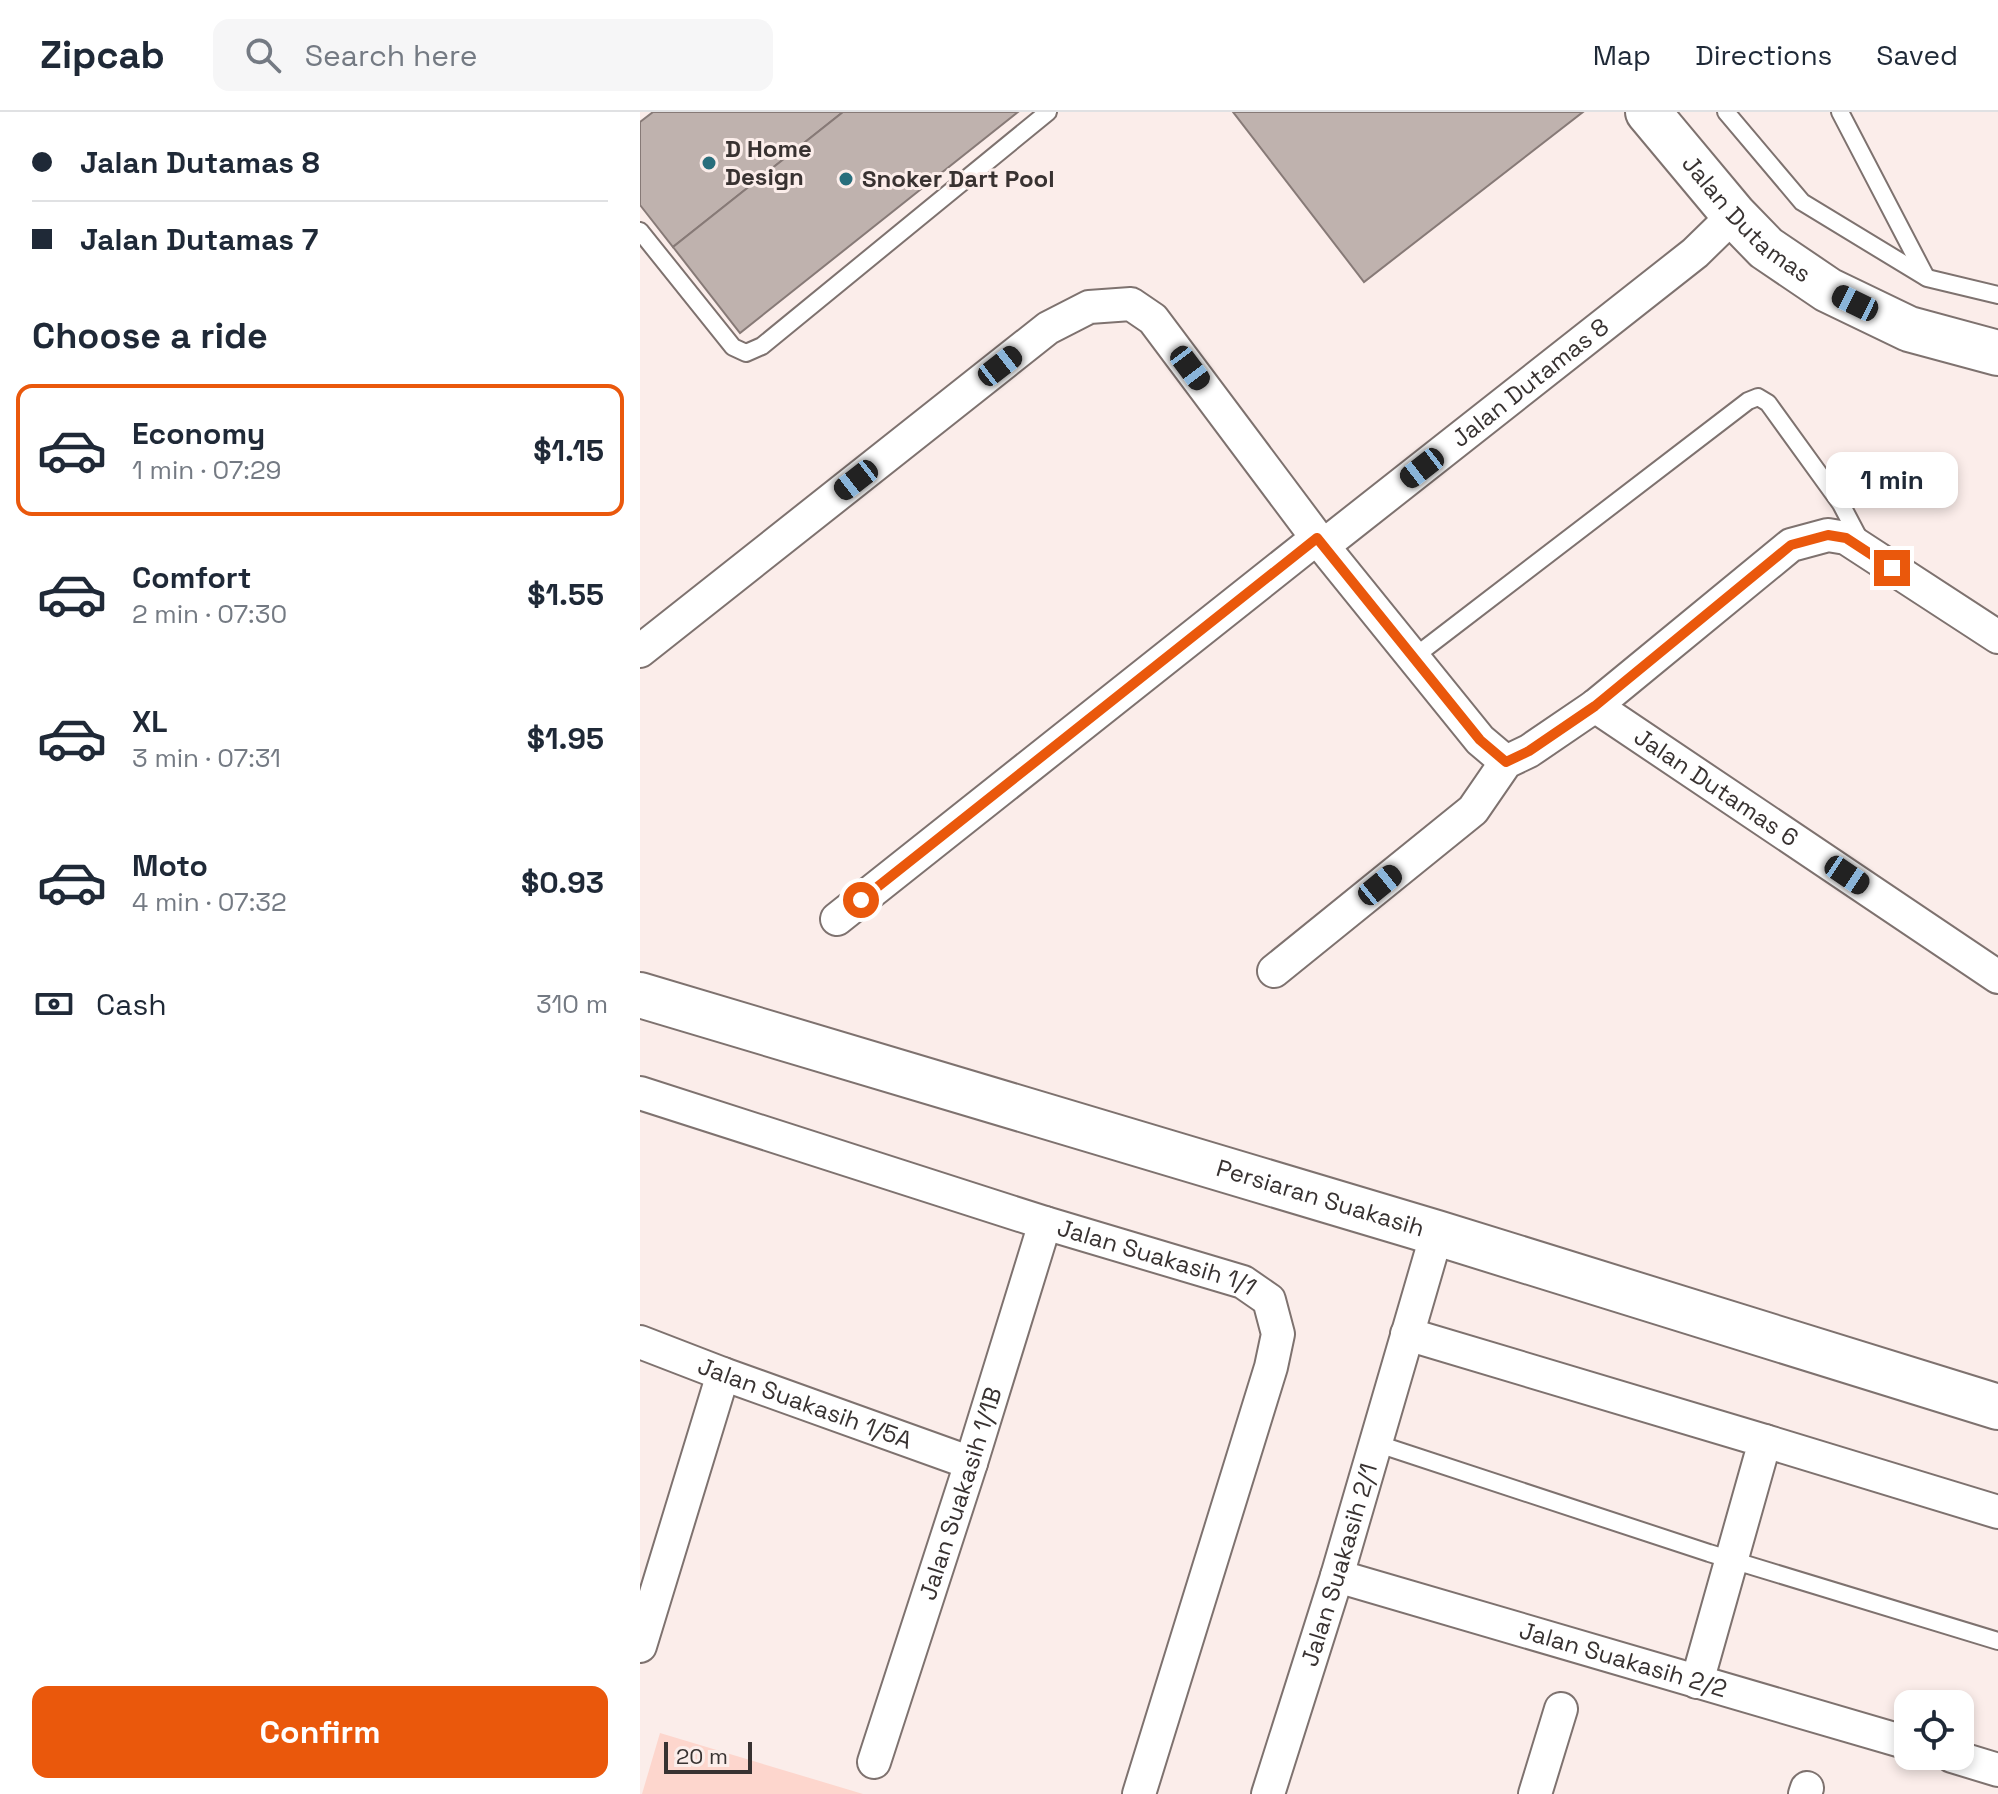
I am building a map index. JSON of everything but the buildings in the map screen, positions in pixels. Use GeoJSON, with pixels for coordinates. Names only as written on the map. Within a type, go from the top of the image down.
{"type":"FeatureCollection","features":[{"type":"Feature","properties":{"kind":"street","name":"Jalan Dutamas"},"geometry":{"type":"LineString","coordinates":[[1648,112],[1734,215],[1766,248],[1828,290],[1909,329],[1998,353]]}},
{"type":"Feature","properties":{"kind":"street","name":"Jalan Dutamas 8"},"geometry":{"type":"LineString","coordinates":[[837,919],[1695,253],[1734,215]]}},
{"type":"Feature","properties":{"kind":"street"},"geometry":{"type":"LineString","coordinates":[[640,651],[1048,328],[1089,307],[1131,304],[1153,319],[1320,542],[1480,740],[1506,762]]}},
{"type":"Feature","properties":{"kind":"street"},"geometry":{"type":"LineString","coordinates":[[1274,971],[1473,810],[1506,762],[1529,751],[1595,706],[1791,545],[1828,535],[1846,538],[1998,637]]}},
{"type":"Feature","properties":{"kind":"street","name":"Jalan Dutamas 6"},"geometry":{"type":"LineString","coordinates":[[1595,706],[1998,977]]}},
{"type":"Feature","properties":{"kind":"street","name":"Persiaran Suakasih"},"geometry":{"type":"LineString","coordinates":[[640,995],[1437,1233],[1998,1407]]}},
{"type":"Feature","properties":{"kind":"street","name":"Jalan Suakasih 1/1"},"geometry":{"type":"LineString","coordinates":[[640,1093],[1045,1223],[1243,1282],[1269,1300],[1278,1334],[1271,1367],[1139,1794]]}},
{"type":"Feature","properties":{"kind":"street","name":"Jalan Suakasih 1/1B"},"geometry":{"type":"LineString","coordinates":[[874,1762],[1045,1223]]}},
{"type":"Feature","properties":{"kind":"street","name":"Jalan Suakasih 2/1"},"geometry":{"type":"LineString","coordinates":[[1268,1794],[1337,1576],[1437,1233]]}},
{"type":"Feature","properties":{"kind":"street"},"geometry":{"type":"LineString","coordinates":[[1407,1334],[1998,1512]]}},
{"type":"Feature","properties":{"kind":"street","name":"Jalan Suakasih 1/5A"},"geometry":{"type":"LineString","coordinates":[[640,1342],[971,1463]]}},
{"type":"Feature","properties":{"kind":"street"},"geometry":{"type":"LineString","coordinates":[[640,1646],[723,1374]]}},
{"type":"Feature","properties":{"kind":"street"},"geometry":{"type":"LineString","coordinates":[[1697,1682],[1765,1441]]}},
{"type":"Feature","properties":{"kind":"street","name":"Jalan Suakasih 2/2"},"geometry":{"type":"LineString","coordinates":[[1337,1576],[1894,1739]]}},
{"type":"Feature","properties":{"kind":"street"},"geometry":{"type":"LineString","coordinates":[[1535,1794],[1561,1709]]}},
{"type":"Feature","properties":{"kind":"street"},"geometry":{"type":"LineString","coordinates":[[1974,1763],[1998,1770]]}},
{"type":"Feature","properties":{"kind":"lane"},"geometry":{"type":"LineString","coordinates":[[640,231],[733,347],[746,353],[762,346],[1048,112]]}},
{"type":"Feature","properties":{"kind":"lane"},"geometry":{"type":"LineString","coordinates":[[1726,112],[1802,202],[1927,278],[1998,295]]}},
{"type":"Feature","properties":{"kind":"lane"},"geometry":{"type":"LineString","coordinates":[[1840,112],[1927,278]]}},
{"type":"Feature","properties":{"kind":"lane"},"geometry":{"type":"LineString","coordinates":[[1414,657],[1748,401],[1758,397],[1768,403],[1841,504],[1865,550]]}},
{"type":"Feature","properties":{"kind":"lane"},"geometry":{"type":"LineString","coordinates":[[1375,1443],[1731,1559],[1998,1641]]}},
{"type":"Feature","properties":{"kind":"shaded area"},"geometry":{"type":"Polygon","coordinates":[[[660,1733],[863,1794],[642,1794],[660,1733]]]}},
{"type":"Feature","properties":{"kind":"place","name":"D Home Design"},"geometry":{"type":"Point","coordinates":[709,163]}},
{"type":"Feature","properties":{"kind":"place","name":"Snoker Dart Pool"},"geometry":{"type":"Point","coordinates":[846,179]}},
{"type":"Feature","properties":{"kind":"route"},"geometry":{"type":"LineString","coordinates":[[861,900],[1317,538],[1480,740],[1506,762],[1529,751],[1595,706],[1791,545],[1828,535],[1846,538],[1892,568]]}}]}
